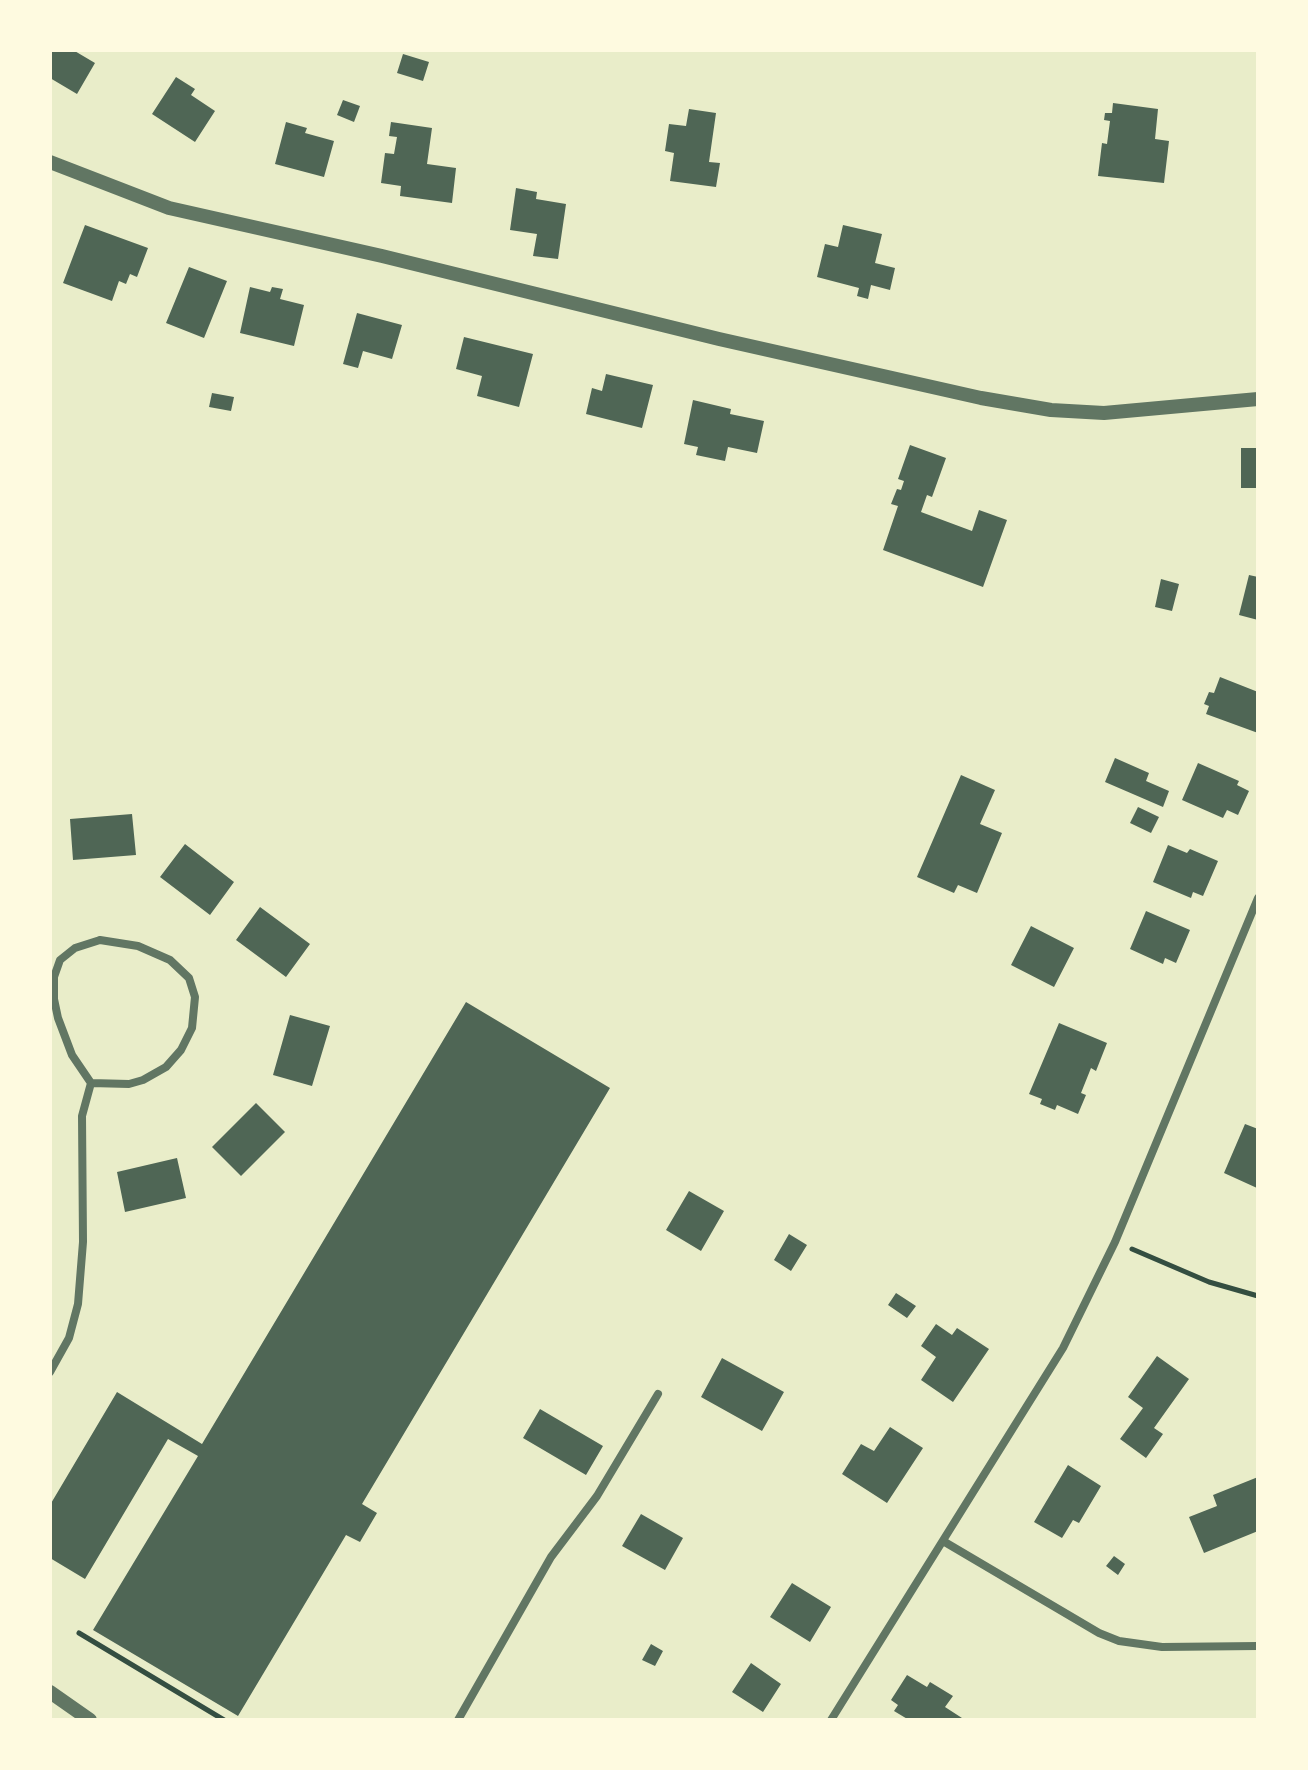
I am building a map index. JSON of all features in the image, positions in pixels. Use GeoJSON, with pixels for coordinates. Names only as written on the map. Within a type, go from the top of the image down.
{"type":"FeatureCollection","features":[{"type":"Feature","properties":{"kind":"street"},"geometry":{"type":"LineString","coordinates":[[50,162],[169,208],[382,256],[719,339],[1005,403],[1104,413],[1258,399]]}},
{"type":"Feature","properties":{"kind":"street"},"geometry":{"type":"LineString","coordinates":[[831,1720],[1063,1348],[1115,1242],[1258,898]]}},
{"type":"Feature","properties":{"kind":"street"},"geometry":{"type":"LineString","coordinates":[[50,1372],[69,1338],[78,1304],[83,1242],[82,1116],[91,1083],[72,1055],[58,1018],[53,985],[60,960],[82,945],[110,941],[138,946],[177,965],[189,978],[195,1005],[192,1028],[181,1050],[166,1067],[143,1080],[115,1085],[91,1083]]}},
{"type":"Feature","properties":{"kind":"street"},"geometry":{"type":"LineString","coordinates":[[458,1720],[551,1557],[597,1496],[658,1394]]}},
{"type":"Feature","properties":{"kind":"street"},"geometry":{"type":"LineString","coordinates":[[943,1541],[1109,1637],[1129,1644],[1162,1647],[1258,1646]]}},
{"type":"Feature","properties":{"kind":"street"},"geometry":{"type":"LineString","coordinates":[[50,1692],[90,1720]]}},
{"type":"Feature","properties":{"kind":"path"},"geometry":{"type":"LineString","coordinates":[[1115,1242],[1209,1282],[1258,1296]]}},
{"type":"Feature","properties":{"kind":"path"},"geometry":{"type":"LineString","coordinates":[[79,1633],[224,1720]]}},
{"type":"Feature","properties":{"kind":"building"},"geometry":{"type":"Polygon","coordinates":[[[50,50],[73,50],[95,63],[77,94],[50,78],[50,50]]]}},
{"type":"Feature","properties":{"kind":"building"},"geometry":{"type":"Polygon","coordinates":[[[403,54],[429,62],[423,81],[397,73],[403,54]]]}},
{"type":"Feature","properties":{"kind":"building"},"geometry":{"type":"Polygon","coordinates":[[[176,77],[195,89],[191,95],[215,111],[195,142],[152,114],[176,77]]]}},
{"type":"Feature","properties":{"kind":"building"},"geometry":{"type":"Polygon","coordinates":[[[343,100],[360,106],[354,122],[337,115],[343,100]]]}},
{"type":"Feature","properties":{"kind":"building"},"geometry":{"type":"Polygon","coordinates":[[[1113,103],[1158,109],[1155,139],[1169,141],[1164,183],[1098,176],[1102,143],[1107,144],[1110,121],[1104,120],[1105,113],[1112,113],[1113,103]]]}},
{"type":"Feature","properties":{"kind":"building"},"geometry":{"type":"Polygon","coordinates":[[[689,109],[716,113],[709,162],[720,163],[716,187],[670,181],[674,153],[665,151],[669,124],[686,126],[689,109]]]}},
{"type":"Feature","properties":{"kind":"building"},"geometry":{"type":"Polygon","coordinates":[[[286,122],[307,128],[305,133],[334,141],[324,177],[275,164],[286,122]]]}},
{"type":"Feature","properties":{"kind":"building"},"geometry":{"type":"Polygon","coordinates":[[[391,122],[432,128],[427,164],[456,168],[452,203],[400,196],[401,186],[381,183],[385,153],[394,154],[397,137],[389,136],[391,122]]]}},
{"type":"Feature","properties":{"kind":"building"},"geometry":{"type":"Polygon","coordinates":[[[516,188],[537,192],[536,199],[566,204],[558,259],[533,256],[537,234],[510,230],[516,188]]]}},
{"type":"Feature","properties":{"kind":"building"},"geometry":{"type":"Polygon","coordinates":[[[85,225],[148,248],[137,277],[130,274],[126,284],[119,281],[112,301],[63,283],[85,225]]]}},
{"type":"Feature","properties":{"kind":"building"},"geometry":{"type":"Polygon","coordinates":[[[843,225],[882,234],[875,263],[895,268],[890,290],[871,285],[868,299],[857,296],[859,288],[817,277],[825,244],[838,247],[843,225]]]}},
{"type":"Feature","properties":{"kind":"building"},"geometry":{"type":"Polygon","coordinates":[[[189,267],[227,281],[204,338],[166,323],[189,267]]]}},
{"type":"Feature","properties":{"kind":"building"},"geometry":{"type":"Polygon","coordinates":[[[250,287],[270,292],[272,287],[283,289],[280,299],[304,305],[294,346],[240,333],[250,287]]]}},
{"type":"Feature","properties":{"kind":"building"},"geometry":{"type":"Polygon","coordinates":[[[357,313],[402,325],[392,359],[363,351],[358,368],[343,364],[357,313]]]}},
{"type":"Feature","properties":{"kind":"building"},"geometry":{"type":"Polygon","coordinates":[[[464,337],[533,354],[519,407],[477,396],[482,376],[456,369],[464,337]]]}},
{"type":"Feature","properties":{"kind":"building"},"geometry":{"type":"Polygon","coordinates":[[[606,374],[653,385],[642,428],[586,414],[592,388],[602,391],[606,374]]]}},
{"type":"Feature","properties":{"kind":"building"},"geometry":{"type":"Polygon","coordinates":[[[212,393],[234,397],[231,411],[209,407],[212,393]]]}},
{"type":"Feature","properties":{"kind":"building"},"geometry":{"type":"Polygon","coordinates":[[[693,400],[731,409],[730,414],[764,421],[757,453],[728,447],[725,461],[696,455],[698,447],[684,444],[693,400]]]}},
{"type":"Feature","properties":{"kind":"building"},"geometry":{"type":"Polygon","coordinates":[[[910,445],[946,458],[932,497],[927,495],[921,512],[972,531],[979,510],[1007,520],[983,587],[883,550],[898,506],[891,504],[904,481],[898,479],[910,445]]]}},
{"type":"Feature","properties":{"kind":"building"},"geometry":{"type":"Polygon","coordinates":[[[1241,448],[1258,448],[1258,488],[1241,488],[1241,448]]]}},
{"type":"Feature","properties":{"kind":"building"},"geometry":{"type":"Polygon","coordinates":[[[1249,575],[1258,577],[1258,620],[1239,615],[1249,575]]]}},
{"type":"Feature","properties":{"kind":"building"},"geometry":{"type":"Polygon","coordinates":[[[1161,579],[1179,584],[1172,611],[1155,607],[1161,579]]]}},
{"type":"Feature","properties":{"kind":"building"},"geometry":{"type":"Polygon","coordinates":[[[1220,677],[1258,692],[1258,733],[1206,714],[1209,706],[1204,704],[1209,692],[1214,693],[1220,677]]]}},
{"type":"Feature","properties":{"kind":"building"},"geometry":{"type":"Polygon","coordinates":[[[1115,758],[1149,773],[1146,781],[1169,791],[1163,807],[1105,782],[1115,758]]]}},
{"type":"Feature","properties":{"kind":"building"},"geometry":{"type":"Polygon","coordinates":[[[1198,763],[1239,781],[1237,785],[1249,791],[1238,815],[1227,810],[1223,818],[1182,800],[1198,763]]]}},
{"type":"Feature","properties":{"kind":"building"},"geometry":{"type":"Polygon","coordinates":[[[961,775],[995,790],[980,824],[1002,833],[977,893],[958,885],[954,893],[917,877],[961,775]]]}},
{"type":"Feature","properties":{"kind":"building"},"geometry":{"type":"Polygon","coordinates":[[[1138,807],[1159,817],[1151,833],[1130,823],[1138,807]]]}},
{"type":"Feature","properties":{"kind":"building"},"geometry":{"type":"Polygon","coordinates":[[[132,814],[136,855],[73,860],[70,819],[132,814]]]}},
{"type":"Feature","properties":{"kind":"building"},"geometry":{"type":"Polygon","coordinates":[[[185,844],[234,882],[210,915],[160,877],[185,844]]]}},
{"type":"Feature","properties":{"kind":"building"},"geometry":{"type":"Polygon","coordinates":[[[1168,845],[1187,853],[1190,849],[1218,861],[1203,896],[1193,892],[1191,898],[1153,882],[1168,845]]]}},
{"type":"Feature","properties":{"kind":"building"},"geometry":{"type":"Polygon","coordinates":[[[260,907],[310,944],[286,977],[236,940],[260,907]]]}},
{"type":"Feature","properties":{"kind":"building"},"geometry":{"type":"Polygon","coordinates":[[[1146,911],[1190,930],[1176,963],[1165,958],[1163,964],[1130,949],[1146,911]]]}},
{"type":"Feature","properties":{"kind":"building"},"geometry":{"type":"Polygon","coordinates":[[[1031,926],[1074,948],[1054,987],[1011,965],[1031,926]]]}},
{"type":"Feature","properties":{"kind":"building"},"geometry":{"type":"Polygon","coordinates":[[[466,1002],[610,1088],[362,1504],[377,1513],[360,1542],[346,1535],[238,1716],[93,1630],[198,1456],[168,1439],[85,1579],[50,1558],[50,1505],[117,1392],[202,1444],[466,1002]]]}},
{"type":"Feature","properties":{"kind":"building"},"geometry":{"type":"Polygon","coordinates":[[[290,1015],[330,1026],[312,1086],[273,1075],[290,1015]]]}},
{"type":"Feature","properties":{"kind":"building"},"geometry":{"type":"Polygon","coordinates":[[[1059,1023],[1107,1043],[1096,1071],[1091,1068],[1081,1093],[1086,1095],[1078,1114],[1057,1105],[1055,1110],[1040,1104],[1042,1099],[1029,1094],[1059,1023]]]}},
{"type":"Feature","properties":{"kind":"building"},"geometry":{"type":"Polygon","coordinates":[[[256,1103],[285,1132],[241,1176],[212,1147],[256,1103]]]}},
{"type":"Feature","properties":{"kind":"building"},"geometry":{"type":"Polygon","coordinates":[[[1245,1124],[1258,1129],[1257,1188],[1224,1173],[1245,1124]]]}},
{"type":"Feature","properties":{"kind":"building"},"geometry":{"type":"Polygon","coordinates":[[[177,1158],[186,1198],[125,1212],[117,1172],[177,1158]]]}},
{"type":"Feature","properties":{"kind":"building"},"geometry":{"type":"Polygon","coordinates":[[[689,1191],[724,1211],[701,1251],[666,1230],[689,1191]]]}},
{"type":"Feature","properties":{"kind":"building"},"geometry":{"type":"Polygon","coordinates":[[[789,1234],[807,1245],[791,1271],[774,1260],[789,1234]]]}},
{"type":"Feature","properties":{"kind":"building"},"geometry":{"type":"Polygon","coordinates":[[[896,1293],[916,1306],[907,1318],[888,1305],[896,1293]]]}},
{"type":"Feature","properties":{"kind":"building"},"geometry":{"type":"Polygon","coordinates":[[[936,1324],[952,1335],[957,1328],[989,1349],[953,1402],[921,1380],[936,1357],[921,1346],[936,1324]]]}},
{"type":"Feature","properties":{"kind":"building"},"geometry":{"type":"Polygon","coordinates":[[[1157,1356],[1189,1379],[1154,1428],[1163,1434],[1146,1458],[1120,1439],[1143,1408],[1128,1397],[1157,1356]]]}},
{"type":"Feature","properties":{"kind":"building"},"geometry":{"type":"Polygon","coordinates":[[[722,1358],[784,1392],[762,1431],[701,1397],[722,1358]]]}},
{"type":"Feature","properties":{"kind":"building"},"geometry":{"type":"Polygon","coordinates":[[[540,1409],[603,1446],[586,1475],[523,1438],[540,1409]]]}},
{"type":"Feature","properties":{"kind":"building"},"geometry":{"type":"Polygon","coordinates":[[[890,1427],[923,1448],[887,1503],[842,1474],[861,1444],[874,1451],[890,1427]]]}},
{"type":"Feature","properties":{"kind":"building"},"geometry":{"type":"Polygon","coordinates":[[[1068,1465],[1101,1486],[1079,1523],[1073,1520],[1062,1538],[1034,1522],[1068,1465]]]}},
{"type":"Feature","properties":{"kind":"building"},"geometry":{"type":"Polygon","coordinates":[[[1258,1477],[1258,1531],[1204,1553],[1189,1517],[1217,1506],[1213,1495],[1258,1477]]]}},
{"type":"Feature","properties":{"kind":"building"},"geometry":{"type":"Polygon","coordinates":[[[641,1514],[683,1538],[665,1570],[622,1546],[641,1514]]]}},
{"type":"Feature","properties":{"kind":"building"},"geometry":{"type":"Polygon","coordinates":[[[1114,1556],[1125,1564],[1118,1575],[1106,1566],[1114,1556]]]}},
{"type":"Feature","properties":{"kind":"building"},"geometry":{"type":"Polygon","coordinates":[[[792,1583],[831,1607],[810,1642],[770,1617],[792,1583]]]}},
{"type":"Feature","properties":{"kind":"building"},"geometry":{"type":"Polygon","coordinates":[[[651,1644],[663,1651],[655,1666],[642,1660],[651,1644]]]}},
{"type":"Feature","properties":{"kind":"building"},"geometry":{"type":"Polygon","coordinates":[[[751,1663],[781,1684],[763,1712],[732,1692],[751,1663]]]}},
{"type":"Feature","properties":{"kind":"building"},"geometry":{"type":"Polygon","coordinates":[[[907,1675],[927,1687],[930,1682],[953,1696],[945,1707],[962,1718],[909,1720],[894,1711],[898,1705],[891,1700],[907,1675]]]}}]}
